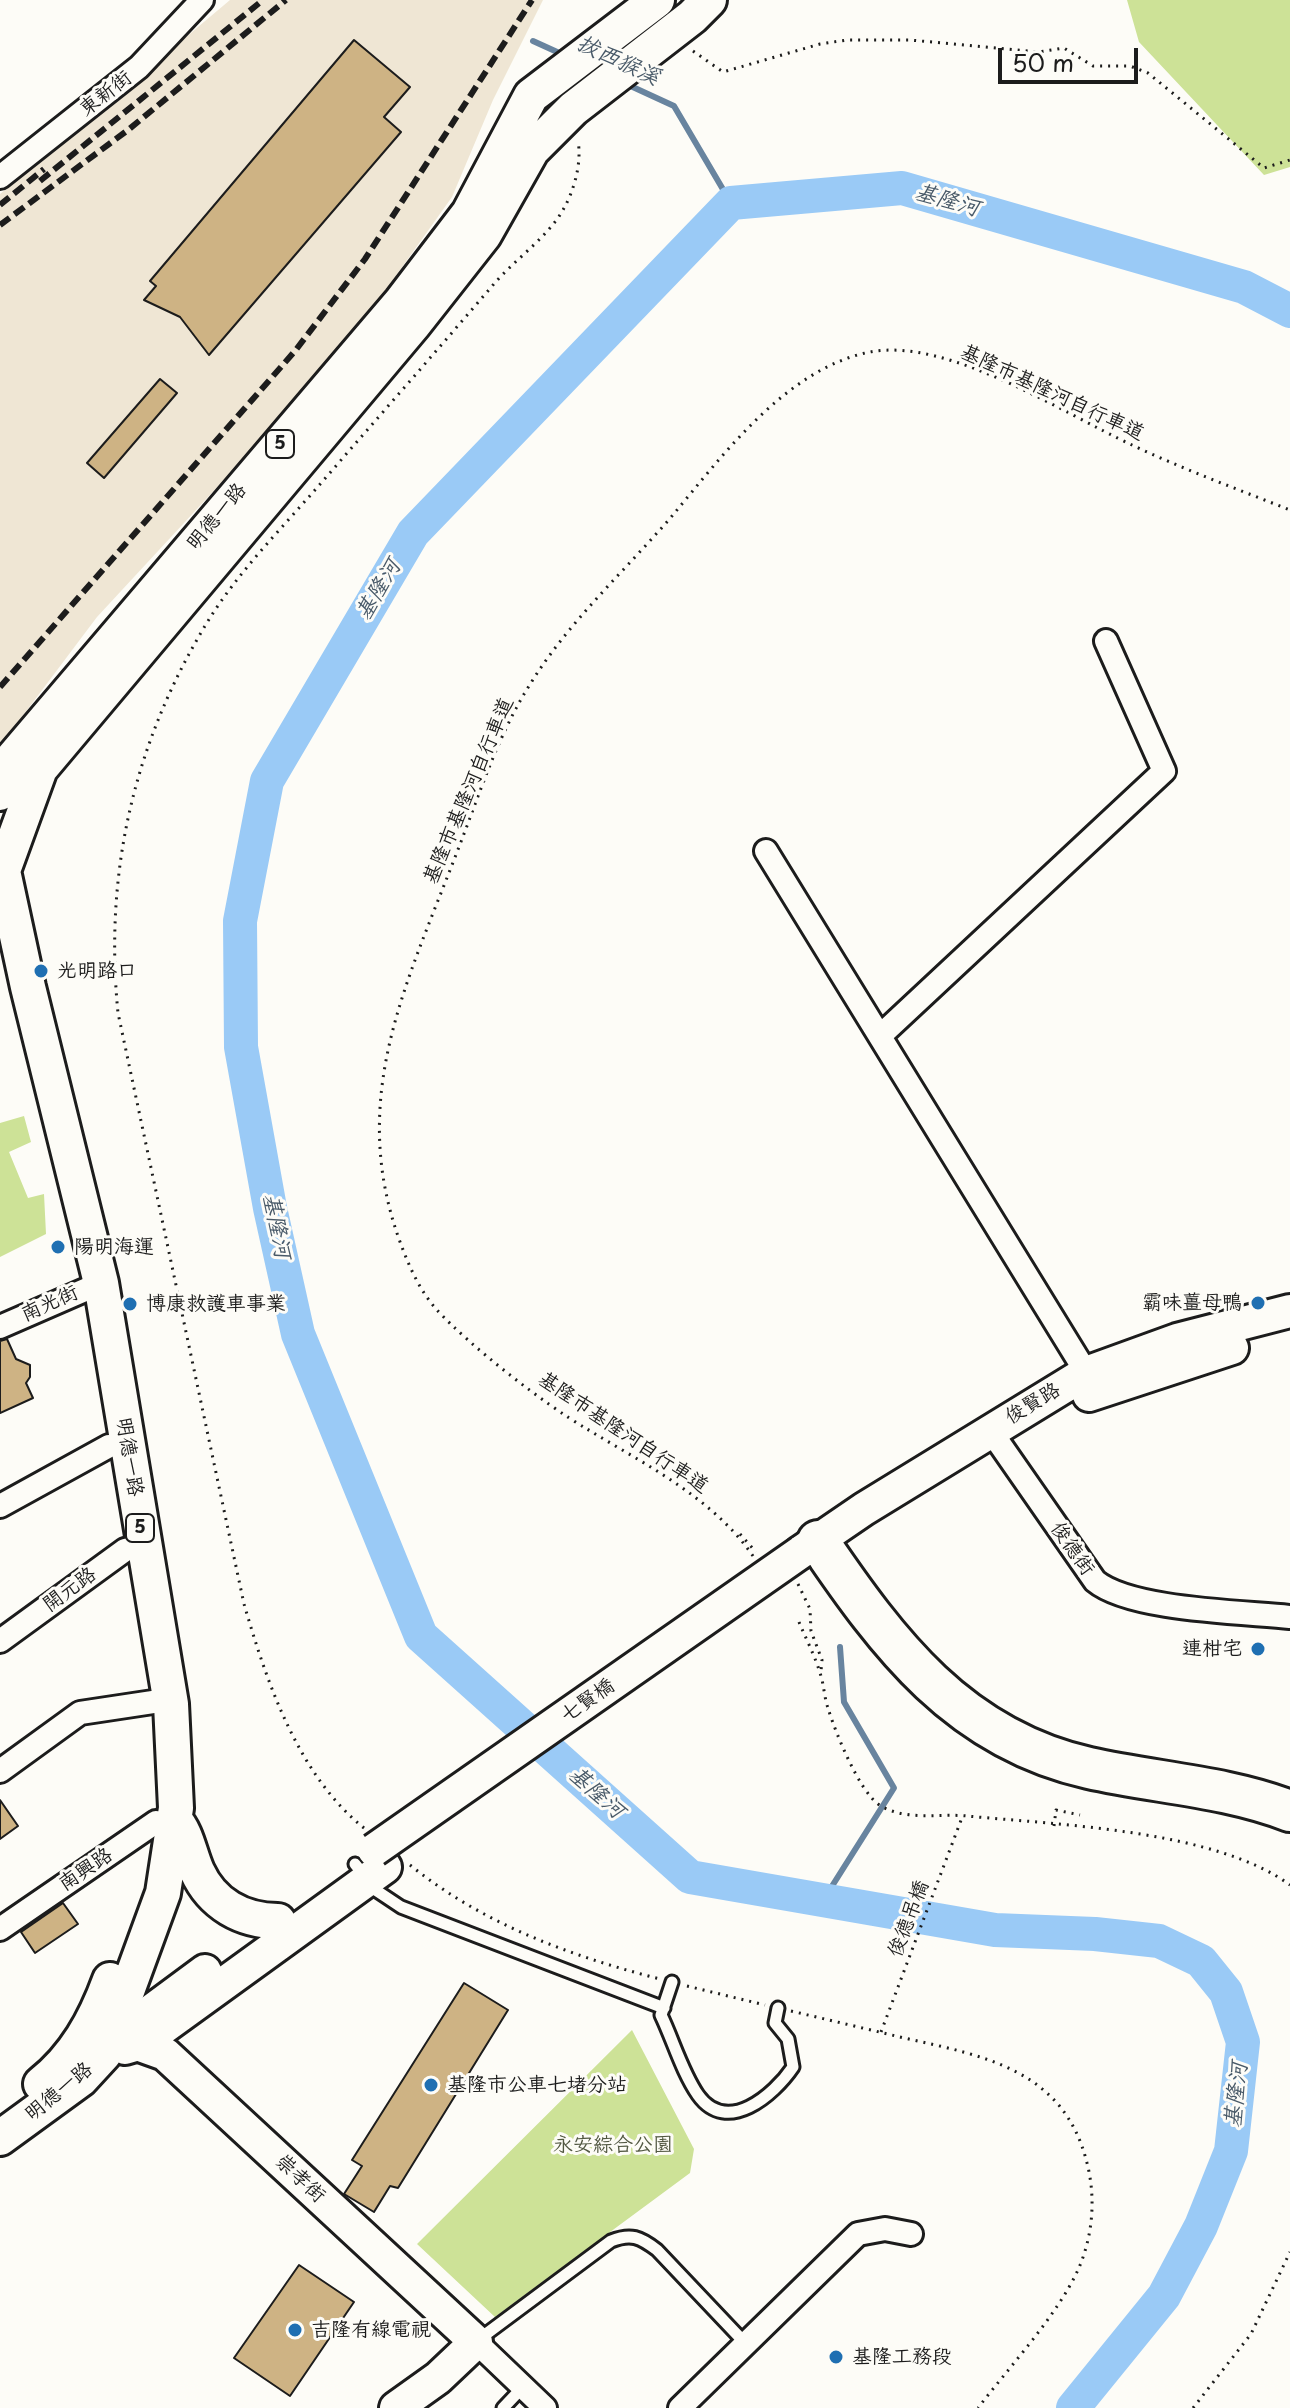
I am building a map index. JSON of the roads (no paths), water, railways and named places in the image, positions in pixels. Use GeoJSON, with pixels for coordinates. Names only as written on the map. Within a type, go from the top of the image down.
{"type":"FeatureCollection","features":[{"type":"Feature","properties":{"kind":"highway"},"geometry":{"type":"LineString","coordinates":[[804,1564],[889,1638],[931,1687],[1005,1738],[1088,1768],[1204,1787],[1290,1811]]}},
{"type":"Feature","properties":{"kind":"main road","name":"明德一路"},"geometry":{"type":"LineString","coordinates":[[0,773],[401,302],[469,213],[531,96],[654,1]]}},
{"type":"Feature","properties":{"kind":"main road","name":"明德一路"},"geometry":{"type":"LineString","coordinates":[[40,769],[414,324],[484,235],[532,150],[573,109],[696,13]]}},
{"type":"Feature","properties":{"kind":"main road"},"geometry":{"type":"LineString","coordinates":[[2,862],[40,769]]}},
{"type":"Feature","properties":{"kind":"main road","name":"明德一路"},"geometry":{"type":"LineString","coordinates":[[2,862],[94,1286],[134,1548],[166,1821]]}},
{"type":"Feature","properties":{"kind":"main road","name":"明德一路"},"geometry":{"type":"LineString","coordinates":[[0,943],[94,1286],[109,1446],[171,1704],[163,1893],[110,2043],[81,2079],[0,2138]]}},
{"type":"Feature","properties":{"kind":"main road"},"geometry":{"type":"LineString","coordinates":[[166,1821],[187,1840],[196,1869],[214,1897],[247,1918],[278,1921]]}},
{"type":"Feature","properties":{"kind":"main road","name":"明德一路"},"geometry":{"type":"LineString","coordinates":[[0,2117],[59,2070],[110,2043]]}},
{"type":"Feature","properties":{"kind":"street","name":"東新街"},"geometry":{"type":"LineString","coordinates":[[0,177],[139,67],[202,0]]}},
{"type":"Feature","properties":{"kind":"street"},"geometry":{"type":"LineString","coordinates":[[880,1036],[1164,771],[1106,641]]}},
{"type":"Feature","properties":{"kind":"street"},"geometry":{"type":"LineString","coordinates":[[0,794],[40,769]]}},
{"type":"Feature","properties":{"kind":"street"},"geometry":{"type":"LineString","coordinates":[[766,851],[1092,1382]]}},
{"type":"Feature","properties":{"kind":"street","name":"南光街"},"geometry":{"type":"LineString","coordinates":[[0,1327],[94,1286]]}},
{"type":"Feature","properties":{"kind":"street","name":"俊賢路"},"geometry":{"type":"LineString","coordinates":[[804,1564],[995,1438],[1092,1382],[1177,1340],[1290,1311]]}},
{"type":"Feature","properties":{"kind":"street","name":"俊賢路"},"geometry":{"type":"LineString","coordinates":[[1092,1382],[1290,1333]]}},
{"type":"Feature","properties":{"kind":"street","name":"俊德街"},"geometry":{"type":"LineString","coordinates":[[995,1438],[1095,1581],[1106,1591],[1145,1601],[1290,1617]]}},
{"type":"Feature","properties":{"kind":"street"},"geometry":{"type":"LineString","coordinates":[[0,1506],[109,1446]]}},
{"type":"Feature","properties":{"kind":"street","name":"開元路"},"geometry":{"type":"LineString","coordinates":[[0,1641],[134,1548]]}},
{"type":"Feature","properties":{"kind":"street","name":"七賢橋"},"geometry":{"type":"LineString","coordinates":[[376,1859],[804,1564]]}},
{"type":"Feature","properties":{"kind":"street"},"geometry":{"type":"LineString","coordinates":[[0,1771],[80,1713],[153,1702]]}},
{"type":"Feature","properties":{"kind":"street","name":"南興路"},"geometry":{"type":"LineString","coordinates":[[0,1929],[166,1821]]}},
{"type":"Feature","properties":{"kind":"street"},"geometry":{"type":"LineString","coordinates":[[110,2043],[278,1921],[376,1859]]}},
{"type":"Feature","properties":{"kind":"street"},"geometry":{"type":"LineString","coordinates":[[110,2043],[376,1859]]}},
{"type":"Feature","properties":{"kind":"street","name":"崇孝街"},"geometry":{"type":"LineString","coordinates":[[110,2043],[165,2054],[476,2342]]}},
{"type":"Feature","properties":{"kind":"street"},"geometry":{"type":"LineString","coordinates":[[680,2408],[858,2234],[885,2229],[911,2234]]}},
{"type":"Feature","properties":{"kind":"street"},"geometry":{"type":"LineString","coordinates":[[396,2408],[438,2378],[476,2342],[545,2408]]}},
{"type":"Feature","properties":{"kind":"lane"},"geometry":{"type":"LineString","coordinates":[[376,1859],[401,1907],[664,2008]]}},
{"type":"Feature","properties":{"kind":"lane"},"geometry":{"type":"LineString","coordinates":[[672,1982],[661,2015],[698,2096],[712,2107],[735,2113],[755,2106],[779,2088],[793,2067],[788,2039],[775,2023],[778,2008]]}},
{"type":"Feature","properties":{"kind":"lane"},"geometry":{"type":"LineString","coordinates":[[476,2342],[611,2241],[627,2234],[641,2238],[657,2250],[746,2344]]}},
{"type":"Feature","properties":{"kind":"lane"},"geometry":{"type":"LineString","coordinates":[[503,2408],[522,2388]]}},
{"type":"Feature","properties":{"kind":"waterway","name":"拔西猴溪"},"geometry":{"type":"LineString","coordinates":[[533,41],[566,56]]}},
{"type":"Feature","properties":{"kind":"waterway","name":"拔西猴溪"},"geometry":{"type":"LineString","coordinates":[[624,83],[674,106],[731,203]]}},
{"type":"Feature","properties":{"kind":"waterway","name":"基隆河"},"geometry":{"type":"LineString","coordinates":[[1073,2408],[1164,2296],[1201,2226],[1231,2151],[1243,2042],[1226,1992],[1201,1961],[1159,1941],[1095,1934],[995,1930],[690,1877],[421,1636],[298,1334],[270,1208],[241,1047],[240,921],[267,781],[413,533],[731,203],[902,188],[1244,287],[1290,311]]}},
{"type":"Feature","properties":{"kind":"waterway"},"geometry":{"type":"LineString","coordinates":[[822,1902],[894,1788],[844,1702],[840,1647]]}},
{"type":"Feature","properties":{"kind":"railway"},"geometry":{"type":"LineString","coordinates":[[40,181],[263,0]]}},
{"type":"Feature","properties":{"kind":"railway"},"geometry":{"type":"LineString","coordinates":[[0,225],[128,130],[286,0]]}},
{"type":"Feature","properties":{"kind":"railway"},"geometry":{"type":"LineString","coordinates":[[0,687],[295,351],[365,259],[532,0]]}},
{"type":"Feature","properties":{"kind":"railway"},"geometry":{"type":"LineString","coordinates":[[0,205],[44,169]]}},
{"type":"Feature","properties":{"kind":"place","name":"光明路口"},"geometry":{"type":"Point","coordinates":[41,971]}},
{"type":"Feature","properties":{"kind":"place","name":"陽明海運"},"geometry":{"type":"Point","coordinates":[58,1247]}},
{"type":"Feature","properties":{"kind":"place","name":"霸味薑母鴨"},"geometry":{"type":"Point","coordinates":[1258,1303]}},
{"type":"Feature","properties":{"kind":"place","name":"博康救護車事業"},"geometry":{"type":"Point","coordinates":[130,1304]}},
{"type":"Feature","properties":{"kind":"place","name":"連柑宅"},"geometry":{"type":"Point","coordinates":[1258,1649]}},
{"type":"Feature","properties":{"kind":"place","name":"基隆市公車七堵分站"},"geometry":{"type":"Point","coordinates":[431,2085]}},
{"type":"Feature","properties":{"kind":"place","name":"吉隆有線電視"},"geometry":{"type":"Point","coordinates":[295,2330]}},
{"type":"Feature","properties":{"kind":"place","name":"基隆工務段"},"geometry":{"type":"Point","coordinates":[836,2357]}},
{"type":"Feature","properties":{"kind":"park label","name":"永安綜合公園"},"geometry":{"type":"Point","coordinates":[613,2145]}}]}
